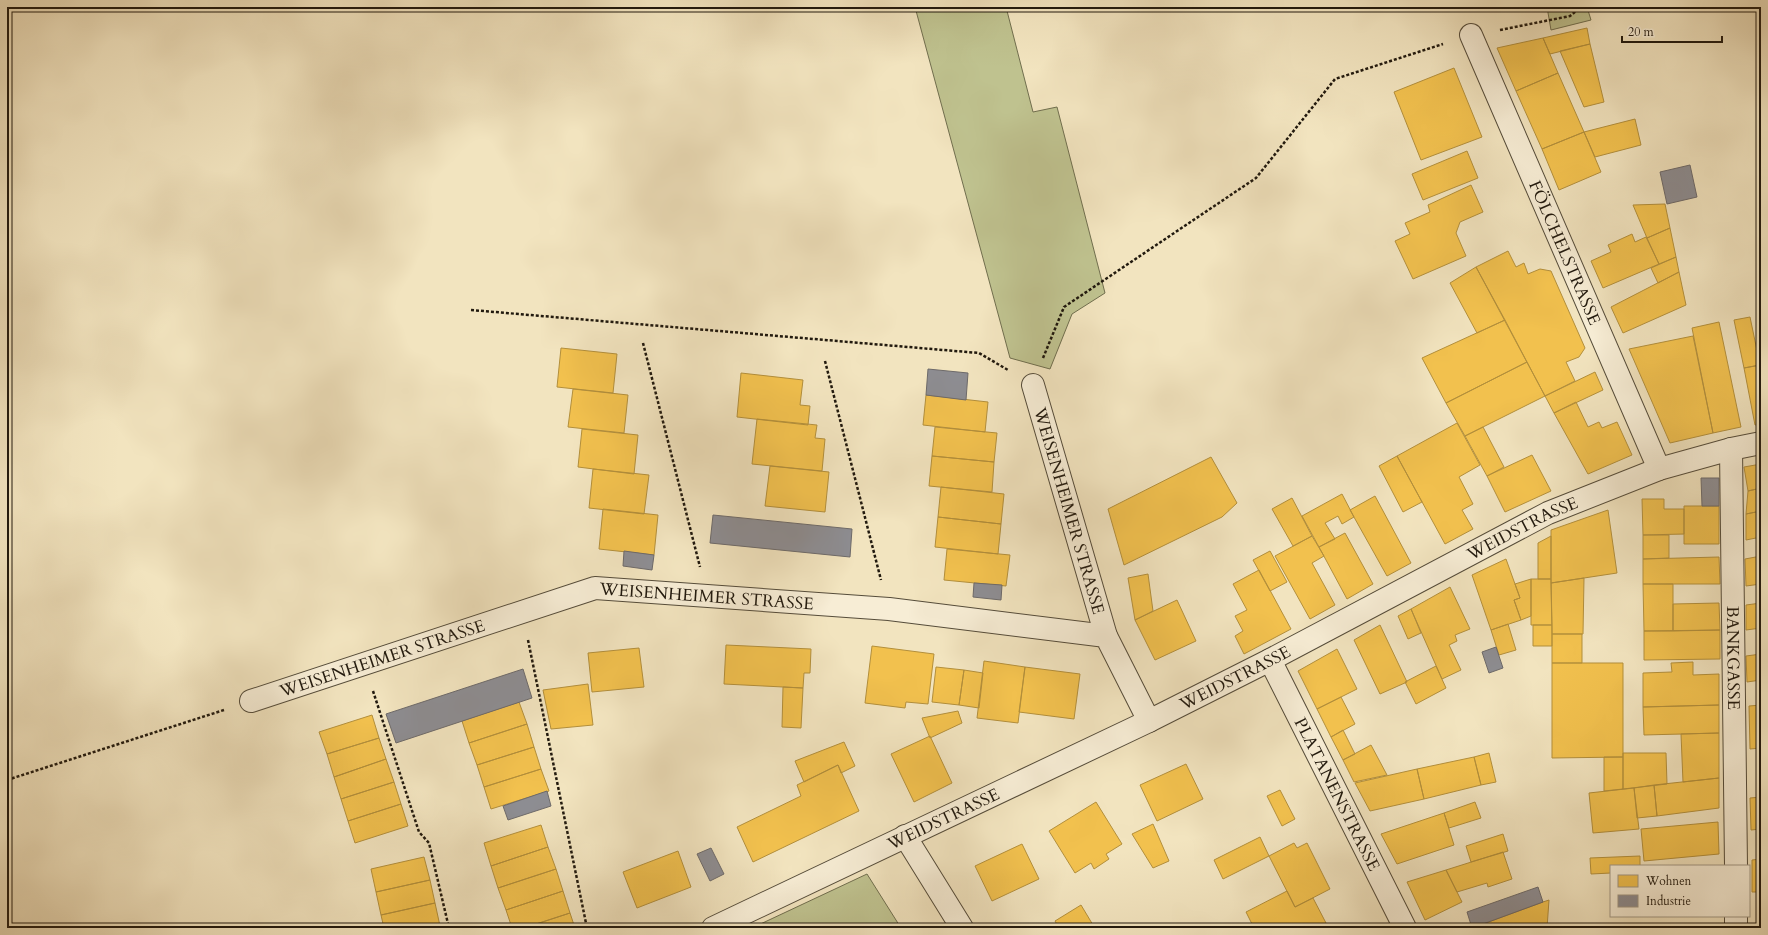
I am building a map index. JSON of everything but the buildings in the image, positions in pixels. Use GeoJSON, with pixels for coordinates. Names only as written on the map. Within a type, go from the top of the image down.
{"type":"FeatureCollection","features":[{"type":"Feature","properties":{"kind":"street","name":"FÖLCHELSTRASSE"},"geometry":{"type":"LineString","coordinates":[[1471,35],[1659,469]]}},
{"type":"Feature","properties":{"kind":"street","name":"WEISENHEIMER STRASSE"},"geometry":{"type":"LineString","coordinates":[[1032,385],[1106,636],[1149,721]]}},
{"type":"Feature","properties":{"kind":"street","name":"WEIDSTRASSE"},"geometry":{"type":"LineString","coordinates":[[713,928],[1149,721],[1270,660],[1548,513],[1659,469],[1731,449],[1761,443]]}},
{"type":"Feature","properties":{"kind":"street","name":"BANKGASSE"},"geometry":{"type":"LineString","coordinates":[[1731,449],[1736,865]]}},
{"type":"Feature","properties":{"kind":"street","name":"WEISENHEIMER STRASSE"},"geometry":{"type":"LineString","coordinates":[[251,701],[595,588],[889,609],[1106,636]]}},
{"type":"Feature","properties":{"kind":"street","name":"PLATANENSTRASSE"},"geometry":{"type":"LineString","coordinates":[[1270,660],[1405,928]]}},
{"type":"Feature","properties":{"kind":"street"},"geometry":{"type":"LineString","coordinates":[[905,836],[962,928]]}},
{"type":"Feature","properties":{"kind":"street"},"geometry":{"type":"LineString","coordinates":[[1736,917],[1736,928]]}},
{"type":"Feature","properties":{"kind":"path"},"geometry":{"type":"LineString","coordinates":[[471,310],[979,353],[1032,385],[1064,307],[1256,178],[1335,79],[1471,35],[1570,16],[1581,7]]}},
{"type":"Feature","properties":{"kind":"path"},"geometry":{"type":"LineString","coordinates":[[643,343],[708,596]]}},
{"type":"Feature","properties":{"kind":"path"},"geometry":{"type":"LineString","coordinates":[[825,361],[889,609]]}},
{"type":"Feature","properties":{"kind":"path"},"geometry":{"type":"LineString","coordinates":[[522,612],[586,928]]}},
{"type":"Feature","properties":{"kind":"path"},"geometry":{"type":"LineString","coordinates":[[364,664],[419,832],[429,843],[448,928]]}},
{"type":"Feature","properties":{"kind":"path"},"geometry":{"type":"LineString","coordinates":[[7,780],[251,701]]}},
{"type":"Feature","properties":{"kind":"green space"},"geometry":{"type":"Polygon","coordinates":[[[915,7],[1006,7],[1033,112],[1057,107],[1105,293],[1072,314],[1050,369],[1010,358],[915,7]]]}},
{"type":"Feature","properties":{"kind":"green space"},"geometry":{"type":"Polygon","coordinates":[[[1547,7],[1587,7],[1591,20],[1551,30],[1547,7]]]}},
{"type":"Feature","properties":{"kind":"green space"},"geometry":{"type":"Polygon","coordinates":[[[867,874],[901,928],[752,928],[867,874]]]}}]}
